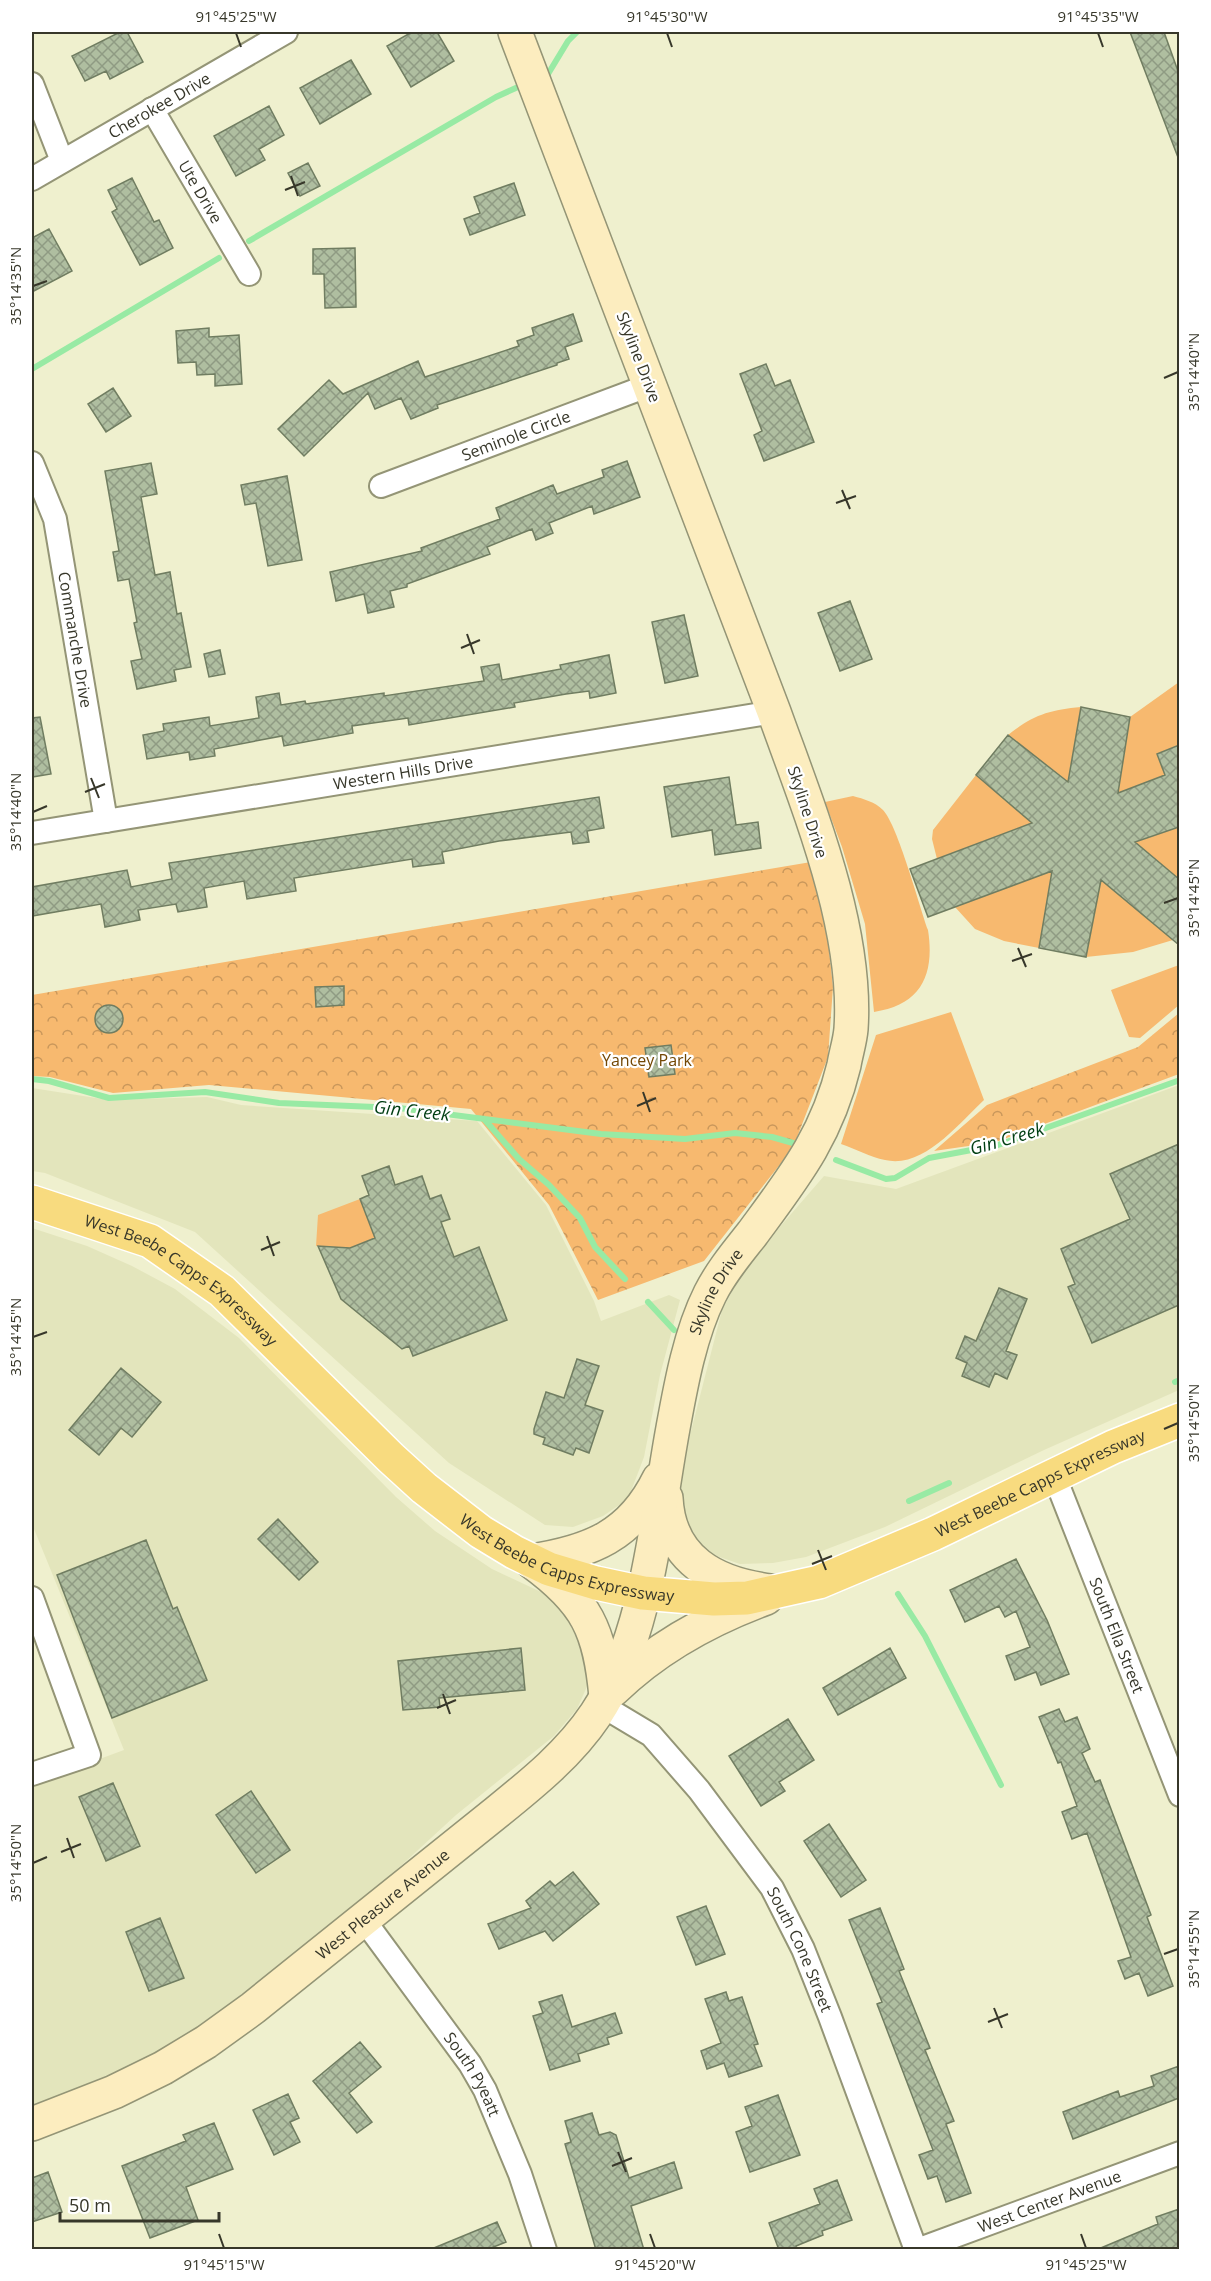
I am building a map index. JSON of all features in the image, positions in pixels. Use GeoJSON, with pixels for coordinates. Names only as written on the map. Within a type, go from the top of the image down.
{"type":"FeatureCollection","features":[{"type":"Feature","properties":{"kind":"main road","name":"West Beebe Capps Expressway"},"geometry":{"type":"LineString","coordinates":[[32,1202],[150,1241],[222,1291],[424,1488],[481,1532],[531,1562],[572,1577],[643,1593],[714,1599],[747,1598],[782,1593],[852,1570],[1054,1475],[1179,1420]]}},
{"type":"Feature","properties":{"kind":"street","name":"Cherokee Drive"},"geometry":{"type":"LineString","coordinates":[[32,179],[286,32]]}},
{"type":"Feature","properties":{"kind":"street","name":"Skyline Drive"},"geometry":{"type":"LineString","coordinates":[[515,32],[774,712],[831,883],[849,964],[851,1032],[832,1108],[815,1145],[710,1294],[693,1338],[666,1464],[643,1593]]}},
{"type":"Feature","properties":{"kind":"street"},"geometry":{"type":"LineString","coordinates":[[32,84],[62,161]]}},
{"type":"Feature","properties":{"kind":"street","name":"Ute Drive"},"geometry":{"type":"LineString","coordinates":[[152,109],[249,274]]}},
{"type":"Feature","properties":{"kind":"street","name":"Seminole Circle"},"geometry":{"type":"LineString","coordinates":[[381,486],[650,385]]}},
{"type":"Feature","properties":{"kind":"street","name":"Commanche Drive"},"geometry":{"type":"LineString","coordinates":[[32,463],[55,519],[106,821]]}},
{"type":"Feature","properties":{"kind":"street","name":"Western Hills Drive"},"geometry":{"type":"LineString","coordinates":[[32,833],[774,712]]}},
{"type":"Feature","properties":{"kind":"street"},"geometry":{"type":"LineString","coordinates":[[531,1562],[576,1552],[613,1536],[644,1503],[666,1464]]}},
{"type":"Feature","properties":{"kind":"street"},"geometry":{"type":"LineString","coordinates":[[666,1464],[667,1515],[673,1536],[684,1552],[711,1574],[730,1583],[782,1593]]}},
{"type":"Feature","properties":{"kind":"street","name":"South Ella Street"},"geometry":{"type":"LineString","coordinates":[[1054,1475],[1179,1795]]}},
{"type":"Feature","properties":{"kind":"street"},"geometry":{"type":"LineString","coordinates":[[531,1562],[564,1588],[590,1620],[601,1658],[604,1701]]}},
{"type":"Feature","properties":{"kind":"street","name":"West Pleasure Avenue"},"geometry":{"type":"LineString","coordinates":[[32,2124],[114,2092],[163,2068],[207,2042],[364,1920],[534,1782],[578,1738],[604,1701],[628,1646],[643,1593]]}},
{"type":"Feature","properties":{"kind":"street"},"geometry":{"type":"LineString","coordinates":[[604,1701],[645,1662],[687,1634],[734,1610],[782,1593]]}},
{"type":"Feature","properties":{"kind":"street"},"geometry":{"type":"LineString","coordinates":[[32,1598],[89,1755],[32,1774]]}},
{"type":"Feature","properties":{"kind":"street","name":"South Cone Street"},"geometry":{"type":"LineString","coordinates":[[604,1701],[651,1735],[699,1790],[772,1888],[803,1949],[917,2250]]}},
{"type":"Feature","properties":{"kind":"street","name":"South Pyeatt"},"geometry":{"type":"LineString","coordinates":[[364,1920],[470,2064],[485,2090],[520,2174],[545,2250]]}},
{"type":"Feature","properties":{"kind":"street","name":"West Center Avenue"},"geometry":{"type":"LineString","coordinates":[[917,2250],[1179,2152]]}},
{"type":"Feature","properties":{"kind":"shaded area"},"geometry":{"type":"Polygon","coordinates":[[[1179,1085],[1179,1390],[1044,1450],[885,1527],[806,1557],[773,1563],[740,1564],[711,1554],[688,1535],[678,1482],[722,1310],[746,1266],[824,1176],[896,1189],[1179,1085]]]}},
{"type":"Feature","properties":{"kind":"shaded area"},"geometry":{"type":"Polygon","coordinates":[[[32,1088],[109,1100],[207,1097],[241,1105],[477,1121],[546,1205],[594,1301],[601,1321],[669,1295],[680,1300],[660,1375],[644,1457],[628,1499],[603,1516],[573,1527],[545,1525],[449,1463],[195,1232],[45,1173],[32,1171],[32,1088]]]}},
{"type":"Feature","properties":{"kind":"shaded area"},"geometry":{"type":"Polygon","coordinates":[[[32,1228],[87,1246],[132,1266],[175,1289],[239,1338],[396,1497],[435,1531],[492,1569],[556,1599],[574,1611],[593,1673],[577,1709],[554,1736],[456,1815],[278,1979],[169,2049],[108,2078],[32,2107],[32,1784],[124,1750],[32,1524],[32,1228]]]}},
{"type":"Feature","properties":{"kind":"green space"},"geometry":{"type":"Polygon","coordinates":[[[1179,682],[1179,745],[1157,754],[1165,775],[1118,793],[1130,717],[1179,682]]]}},
{"type":"Feature","properties":{"kind":"green space"},"geometry":{"type":"Polygon","coordinates":[[[1081,707],[1068,782],[1008,735],[1042,715],[1081,707]]]}},
{"type":"Feature","properties":{"kind":"green space"},"geometry":{"type":"Polygon","coordinates":[[[976,775],[1032,823],[937,859],[932,839],[933,830],[976,775]]]}},
{"type":"Feature","properties":{"kind":"green space"},"geometry":{"type":"Polygon","coordinates":[[[853,796],[876,805],[889,819],[914,885],[928,930],[930,946],[926,974],[914,995],[903,1003],[874,1012],[865,924],[842,847],[825,802],[853,796]]]}},
{"type":"Feature","properties":{"kind":"green space"},"geometry":{"type":"Polygon","coordinates":[[[1179,827],[1179,879],[1135,842],[1179,827]]]}},
{"type":"Feature","properties":{"kind":"green space","name":"Yancey Park"},"geometry":{"type":"Polygon","coordinates":[[[811,862],[828,940],[833,987],[828,1057],[796,1140],[789,1153],[704,1261],[598,1300],[549,1205],[471,1109],[209,1085],[113,1093],[50,1077],[32,1076],[32,995],[811,862]]]}},
{"type":"Feature","properties":{"kind":"green space"},"geometry":{"type":"Polygon","coordinates":[[[1052,871],[1039,948],[1004,941],[975,929],[955,907],[1052,871]]]}},
{"type":"Feature","properties":{"kind":"green space"},"geometry":{"type":"Polygon","coordinates":[[[1101,880],[1173,940],[1133,952],[1086,957],[1101,880]]]}},
{"type":"Feature","properties":{"kind":"green space"},"geometry":{"type":"Polygon","coordinates":[[[1179,965],[1179,1005],[1140,1038],[1129,1037],[1111,990],[1179,965]]]}},
{"type":"Feature","properties":{"kind":"green space"},"geometry":{"type":"Polygon","coordinates":[[[951,1012],[984,1100],[940,1142],[913,1158],[899,1161],[885,1160],[841,1144],[876,1035],[951,1012]]]}},
{"type":"Feature","properties":{"kind":"green space"},"geometry":{"type":"Polygon","coordinates":[[[1179,1013],[1179,1074],[996,1142],[934,1151],[987,1105],[1138,1047],[1179,1013]]]}},
{"type":"Feature","properties":{"kind":"green space"},"geometry":{"type":"Polygon","coordinates":[[[360,1199],[375,1238],[350,1248],[316,1246],[318,1215],[360,1199]]]}},
{"type":"Feature","properties":{"kind":"building"},"geometry":{"type":"Polygon","coordinates":[[[120,32],[127,32],[143,62],[110,79],[106,71],[85,81],[72,56],[120,32]]]}},
{"type":"Feature","properties":{"kind":"building"},"geometry":{"type":"Polygon","coordinates":[[[412,32],[437,32],[454,61],[411,87],[387,46],[412,32]]]}},
{"type":"Feature","properties":{"kind":"building"},"geometry":{"type":"Polygon","coordinates":[[[1130,32],[1164,32],[1179,74],[1179,160],[1130,32]]]}},
{"type":"Feature","properties":{"kind":"building"},"geometry":{"type":"Polygon","coordinates":[[[351,60],[371,94],[320,124],[300,88],[351,60]]]}},
{"type":"Feature","properties":{"kind":"building"},"geometry":{"type":"Polygon","coordinates":[[[269,106],[284,135],[259,149],[265,160],[236,176],[214,136],[269,106]]]}},
{"type":"Feature","properties":{"kind":"building"},"geometry":{"type":"Polygon","coordinates":[[[308,163],[320,186],[300,196],[288,173],[308,163]]]}},
{"type":"Feature","properties":{"kind":"building"},"geometry":{"type":"Polygon","coordinates":[[[132,178],[154,222],[159,220],[173,248],[140,265],[112,212],[117,209],[108,190],[132,178]]]}},
{"type":"Feature","properties":{"kind":"building"},"geometry":{"type":"Polygon","coordinates":[[[514,183],[525,215],[470,235],[464,219],[480,213],[474,197],[514,183]]]}},
{"type":"Feature","properties":{"kind":"building"},"geometry":{"type":"Polygon","coordinates":[[[49,229],[72,271],[32,292],[32,238],[49,229]]]}},
{"type":"Feature","properties":{"kind":"building"},"geometry":{"type":"Polygon","coordinates":[[[355,248],[356,307],[325,308],[324,274],[313,274],[313,249],[355,248]]]}},
{"type":"Feature","properties":{"kind":"building"},"geometry":{"type":"Polygon","coordinates":[[[573,314],[582,341],[565,347],[569,359],[557,365],[437,405],[438,408],[411,419],[401,398],[375,409],[368,393],[304,456],[278,429],[329,380],[343,394],[418,361],[425,377],[519,346],[517,341],[534,335],[532,328],[573,314]]]}},
{"type":"Feature","properties":{"kind":"building"},"geometry":{"type":"Polygon","coordinates":[[[209,328],[209,337],[239,335],[242,384],[215,386],[215,374],[197,375],[196,362],[178,363],[176,331],[209,328]]]}},
{"type":"Feature","properties":{"kind":"building"},"geometry":{"type":"Polygon","coordinates":[[[766,364],[775,386],[790,380],[814,442],[764,461],[754,435],[762,431],[740,374],[766,364]]]}},
{"type":"Feature","properties":{"kind":"building"},"geometry":{"type":"Polygon","coordinates":[[[113,388],[131,416],[106,432],[88,404],[113,388]]]}},
{"type":"Feature","properties":{"kind":"building"},"geometry":{"type":"Polygon","coordinates":[[[627,461],[640,497],[594,514],[592,506],[549,523],[553,533],[536,540],[532,529],[487,547],[490,554],[407,584],[407,587],[390,591],[394,607],[368,613],[364,594],[336,601],[330,572],[422,551],[421,548],[500,519],[496,508],[553,485],[557,494],[604,477],[602,470],[627,461]]]}},
{"type":"Feature","properties":{"kind":"building"},"geometry":{"type":"Polygon","coordinates":[[[151,463],[157,494],[141,497],[155,575],[170,572],[177,614],[181,613],[191,667],[174,670],[176,681],[137,689],[131,661],[142,659],[134,623],[137,622],[129,579],[118,581],[113,552],[119,551],[105,471],[151,463]]]}},
{"type":"Feature","properties":{"kind":"building"},"geometry":{"type":"Polygon","coordinates":[[[287,476],[302,560],[268,566],[256,503],[245,505],[241,485],[287,476]]]}},
{"type":"Feature","properties":{"kind":"building"},"geometry":{"type":"Polygon","coordinates":[[[850,601],[872,659],[840,671],[818,613],[850,601]]]}},
{"type":"Feature","properties":{"kind":"building"},"geometry":{"type":"Polygon","coordinates":[[[684,615],[698,676],[665,683],[652,622],[684,615]]]}},
{"type":"Feature","properties":{"kind":"building"},"geometry":{"type":"Polygon","coordinates":[[[220,650],[225,674],[209,677],[204,654],[220,650]]]}},
{"type":"Feature","properties":{"kind":"building"},"geometry":{"type":"Polygon","coordinates":[[[609,655],[616,693],[590,698],[589,691],[566,694],[514,703],[515,707],[409,725],[408,718],[352,726],[353,733],[284,746],[282,736],[214,749],[215,756],[190,760],[189,752],[147,759],[143,735],[164,731],[163,724],[209,717],[210,726],[259,718],[256,697],[279,693],[281,705],[305,701],[306,704],[384,693],[384,696],[484,681],[481,667],[499,664],[502,680],[561,669],[560,665],[609,655]]]}},
{"type":"Feature","properties":{"kind":"building"},"geometry":{"type":"Polygon","coordinates":[[[1081,707],[1130,717],[1118,793],[1165,775],[1157,754],[1179,745],[1179,827],[1135,842],[1179,879],[1179,945],[1101,880],[1086,957],[1039,948],[1052,871],[928,917],[910,869],[1032,823],[976,775],[1008,735],[1068,782],[1081,707]]]}},
{"type":"Feature","properties":{"kind":"building"},"geometry":{"type":"Polygon","coordinates":[[[40,717],[51,774],[32,777],[32,718],[40,717]]]}},
{"type":"Feature","properties":{"kind":"building"},"geometry":{"type":"Polygon","coordinates":[[[729,777],[736,825],[758,822],[761,848],[715,855],[712,830],[672,837],[664,787],[729,777]]]}},
{"type":"Feature","properties":{"kind":"building"},"geometry":{"type":"Polygon","coordinates":[[[599,797],[604,828],[587,831],[589,842],[573,844],[571,832],[499,841],[442,852],[444,863],[413,867],[412,859],[294,878],[296,891],[247,899],[244,881],[204,888],[207,907],[178,912],[176,904],[138,910],[140,920],[105,927],[101,904],[32,916],[32,887],[127,870],[131,887],[172,879],[169,863],[599,797]]]}},
{"type":"Feature","properties":{"kind":"building"},"geometry":{"type":"Polygon","coordinates":[[[344,986],[344,1005],[316,1007],[315,987],[344,986]]]}},
{"type":"Feature","properties":{"kind":"building"},"geometry":{"type":"Polygon","coordinates":[[[109,1005],[119,1009],[123,1019],[119,1029],[109,1033],[99,1029],[95,1019],[99,1009],[109,1005]]]}},
{"type":"Feature","properties":{"kind":"building"},"geometry":{"type":"Polygon","coordinates":[[[671,1045],[675,1074],[649,1077],[645,1048],[671,1045]]]}},
{"type":"Feature","properties":{"kind":"building"},"geometry":{"type":"Polygon","coordinates":[[[1179,1144],[1179,1305],[1092,1343],[1068,1287],[1075,1284],[1061,1249],[1130,1219],[1110,1174],[1179,1144]]]}},
{"type":"Feature","properties":{"kind":"building"},"geometry":{"type":"Polygon","coordinates":[[[389,1166],[395,1185],[422,1176],[430,1199],[441,1195],[450,1219],[441,1222],[454,1257],[479,1247],[507,1320],[413,1356],[409,1346],[402,1349],[341,1299],[318,1246],[350,1248],[375,1238],[360,1199],[369,1195],[362,1176],[389,1166]]]}},
{"type":"Feature","properties":{"kind":"building"},"geometry":{"type":"Polygon","coordinates":[[[999,1288],[1027,1299],[1006,1351],[1017,1355],[1007,1379],[995,1373],[989,1387],[962,1376],[967,1363],[956,1358],[965,1336],[976,1341],[999,1288]]]}},
{"type":"Feature","properties":{"kind":"building"},"geometry":{"type":"Polygon","coordinates":[[[577,1359],[599,1366],[585,1405],[603,1411],[589,1453],[576,1448],[573,1455],[543,1444],[545,1438],[534,1434],[534,1429],[546,1392],[564,1398],[577,1359]]]}},
{"type":"Feature","properties":{"kind":"building"},"geometry":{"type":"Polygon","coordinates":[[[121,1368],[161,1402],[132,1437],[121,1428],[99,1455],[69,1430],[121,1368]]]}},
{"type":"Feature","properties":{"kind":"building"},"geometry":{"type":"Polygon","coordinates":[[[278,1519],[318,1562],[299,1580],[258,1539],[278,1519]]]}},
{"type":"Feature","properties":{"kind":"building"},"geometry":{"type":"Polygon","coordinates":[[[146,1540],[173,1609],[177,1607],[207,1680],[112,1718],[57,1575],[146,1540]]]}},
{"type":"Feature","properties":{"kind":"building"},"geometry":{"type":"Polygon","coordinates":[[[1016,1559],[1047,1620],[1069,1674],[1041,1685],[1036,1672],[1015,1680],[1006,1656],[1030,1647],[1016,1611],[1005,1617],[999,1606],[965,1622],[950,1590],[1016,1559]]]}},
{"type":"Feature","properties":{"kind":"building"},"geometry":{"type":"Polygon","coordinates":[[[521,1648],[525,1690],[439,1698],[440,1707],[403,1710],[398,1661],[521,1648]]]}},
{"type":"Feature","properties":{"kind":"building"},"geometry":{"type":"Polygon","coordinates":[[[890,1648],[906,1678],[838,1715],[823,1688],[890,1648]]]}},
{"type":"Feature","properties":{"kind":"building"},"geometry":{"type":"Polygon","coordinates":[[[1059,1709],[1065,1722],[1077,1717],[1090,1749],[1082,1753],[1095,1782],[1100,1780],[1151,1915],[1147,1917],[1173,1986],[1148,1996],[1139,1973],[1125,1979],[1118,1961],[1131,1957],[1087,1833],[1072,1839],[1062,1812],[1077,1806],[1061,1762],[1058,1763],[1039,1717],[1059,1709]]]}},
{"type":"Feature","properties":{"kind":"building"},"geometry":{"type":"Polygon","coordinates":[[[788,1719],[814,1760],[779,1782],[785,1791],[761,1806],[729,1756],[788,1719]]]}},
{"type":"Feature","properties":{"kind":"building"},"geometry":{"type":"Polygon","coordinates":[[[113,1783],[140,1846],[106,1861],[79,1797],[113,1783]]]}},
{"type":"Feature","properties":{"kind":"building"},"geometry":{"type":"Polygon","coordinates":[[[251,1791],[290,1850],[256,1873],[216,1815],[251,1791]]]}},
{"type":"Feature","properties":{"kind":"building"},"geometry":{"type":"Polygon","coordinates":[[[829,1824],[866,1880],[841,1897],[804,1841],[829,1824]]]}},
{"type":"Feature","properties":{"kind":"building"},"geometry":{"type":"Polygon","coordinates":[[[573,1872],[599,1904],[553,1941],[545,1931],[499,1949],[488,1924],[531,1908],[526,1901],[550,1881],[555,1886],[573,1872]]]}},
{"type":"Feature","properties":{"kind":"building"},"geometry":{"type":"Polygon","coordinates":[[[706,1906],[725,1954],[696,1965],[677,1917],[706,1906]]]}},
{"type":"Feature","properties":{"kind":"building"},"geometry":{"type":"Polygon","coordinates":[[[880,1908],[904,1969],[899,1971],[930,2048],[925,2050],[954,2121],[946,2124],[971,2193],[946,2202],[937,2176],[928,2179],[919,2155],[933,2150],[877,2004],[882,2002],[849,1920],[880,1908]]]}},
{"type":"Feature","properties":{"kind":"building"},"geometry":{"type":"Polygon","coordinates":[[[160,1918],[184,1978],[149,1991],[126,1932],[160,1918]]]}},
{"type":"Feature","properties":{"kind":"building"},"geometry":{"type":"Polygon","coordinates":[[[726,1992],[729,2001],[742,1997],[758,2044],[754,2045],[762,2066],[729,2077],[724,2063],[707,2069],[701,2051],[721,2043],[705,1999],[726,1992]]]}},
{"type":"Feature","properties":{"kind":"building"},"geometry":{"type":"Polygon","coordinates":[[[562,1995],[572,2027],[615,2013],[622,2033],[607,2038],[609,2044],[578,2054],[580,2061],[550,2070],[533,2016],[543,2013],[539,2002],[562,1995]]]}},
{"type":"Feature","properties":{"kind":"building"},"geometry":{"type":"Polygon","coordinates":[[[360,2042],[381,2067],[349,2093],[372,2122],[357,2133],[313,2081],[360,2042]]]}},
{"type":"Feature","properties":{"kind":"building"},"geometry":{"type":"Polygon","coordinates":[[[1179,2066],[1179,2098],[1073,2139],[1063,2112],[1118,2091],[1120,2097],[1154,2086],[1151,2076],[1179,2066]]]}},
{"type":"Feature","properties":{"kind":"building"},"geometry":{"type":"Polygon","coordinates":[[[288,2094],[299,2118],[290,2122],[300,2142],[274,2155],[253,2110],[288,2094]]]}},
{"type":"Feature","properties":{"kind":"building"},"geometry":{"type":"Polygon","coordinates":[[[778,2095],[800,2155],[750,2172],[736,2132],[752,2126],[745,2107],[778,2095]]]}},
{"type":"Feature","properties":{"kind":"building"},"geometry":{"type":"Polygon","coordinates":[[[592,2113],[599,2135],[610,2132],[616,2135],[629,2178],[674,2162],[682,2188],[631,2206],[644,2250],[596,2250],[565,2144],[571,2142],[565,2121],[592,2113]]]}},
{"type":"Feature","properties":{"kind":"building"},"geometry":{"type":"Polygon","coordinates":[[[214,2123],[233,2169],[186,2187],[198,2220],[150,2238],[122,2166],[186,2141],[183,2135],[214,2123]]]}},
{"type":"Feature","properties":{"kind":"building"},"geometry":{"type":"Polygon","coordinates":[[[48,2172],[62,2212],[32,2222],[32,2178],[48,2172]]]}},
{"type":"Feature","properties":{"kind":"building"},"geometry":{"type":"Polygon","coordinates":[[[837,2180],[852,2220],[822,2231],[823,2235],[796,2246],[797,2250],[779,2250],[769,2223],[820,2204],[814,2189],[837,2180]]]}},
{"type":"Feature","properties":{"kind":"building"},"geometry":{"type":"Polygon","coordinates":[[[1179,2209],[1179,2250],[1096,2250],[1158,2224],[1156,2217],[1179,2209]]]}},
{"type":"Feature","properties":{"kind":"building"},"geometry":{"type":"Polygon","coordinates":[[[497,2222],[506,2242],[486,2250],[429,2250],[497,2222]]]}},
{"type":"Feature","properties":{"kind":"waterway"},"geometry":{"type":"LineString","coordinates":[[548,74],[568,41],[577,32]]}},
{"type":"Feature","properties":{"kind":"waterway"},"geometry":{"type":"LineString","coordinates":[[249,241],[496,97],[518,87]]}},
{"type":"Feature","properties":{"kind":"waterway"},"geometry":{"type":"LineString","coordinates":[[32,369],[219,258]]}},
{"type":"Feature","properties":{"kind":"waterway","name":"Gin Creek"},"geometry":{"type":"LineString","coordinates":[[32,1079],[49,1081],[109,1098],[205,1092],[279,1103],[399,1108],[601,1134],[685,1139],[735,1133],[772,1137],[793,1143]]}},
{"type":"Feature","properties":{"kind":"waterway","name":"Gin Creek"},"geometry":{"type":"LineString","coordinates":[[836,1160],[886,1179],[895,1178],[929,1158],[998,1145],[1180,1080]]}},
{"type":"Feature","properties":{"kind":"waterway"},"geometry":{"type":"LineString","coordinates":[[484,1119],[519,1159],[549,1185],[580,1218],[595,1247],[625,1279]]}},
{"type":"Feature","properties":{"kind":"waterway"},"geometry":{"type":"LineString","coordinates":[[648,1302],[674,1330]]}},
{"type":"Feature","properties":{"kind":"waterway"},"geometry":{"type":"LineString","coordinates":[[1175,1382],[1180,1380]]}},
{"type":"Feature","properties":{"kind":"waterway"},"geometry":{"type":"LineString","coordinates":[[909,1501],[949,1483]]}},
{"type":"Feature","properties":{"kind":"waterway"},"geometry":{"type":"LineString","coordinates":[[898,1594],[925,1636],[1001,1785]]}}]}
